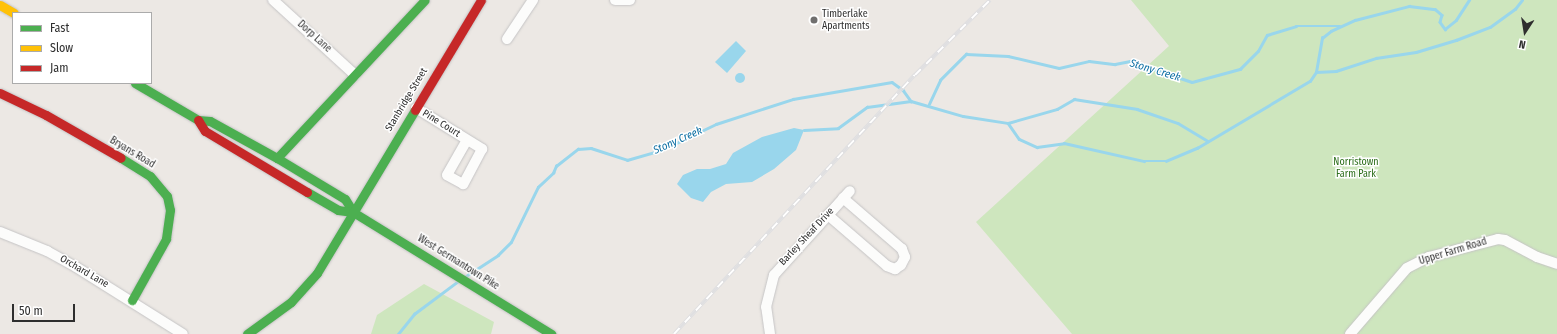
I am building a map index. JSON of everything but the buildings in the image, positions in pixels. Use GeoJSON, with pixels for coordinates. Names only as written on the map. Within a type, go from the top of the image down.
{"type":"FeatureCollection","features":[{"type":"Feature","properties":{"kind":"street","name":"Dorp Lane"},"geometry":{"type":"LineString","coordinates":[[273,0],[355,75]]}},
{"type":"Feature","properties":{"kind":"street"},"geometry":{"type":"LineString","coordinates":[[277,158],[425,0]]}},
{"type":"Feature","properties":{"kind":"street","name":"Stanbridge Street"},"geometry":{"type":"LineString","coordinates":[[247,334],[291,302],[317,274],[481,0]]}},
{"type":"Feature","properties":{"kind":"street"},"geometry":{"type":"LineString","coordinates":[[508,39],[533,0]]}},
{"type":"Feature","properties":{"kind":"street"},"geometry":{"type":"LineString","coordinates":[[615,0],[630,0]]}},
{"type":"Feature","properties":{"kind":"street"},"geometry":{"type":"LineString","coordinates":[[0,5],[12,12]]}},
{"type":"Feature","properties":{"kind":"street","name":"West Germantown Pike"},"geometry":{"type":"LineString","coordinates":[[137,84],[198,120],[210,121],[277,158],[345,199],[353,212]]}},
{"type":"Feature","properties":{"kind":"street","name":"Bryans Road"},"geometry":{"type":"LineString","coordinates":[[0,93],[46,115],[136,166],[150,176],[167,196],[170,210],[166,239],[132,300]]}},
{"type":"Feature","properties":{"kind":"street","name":"Pine Court"},"geometry":{"type":"LineString","coordinates":[[416,108],[467,140]]}},
{"type":"Feature","properties":{"kind":"street","name":"West Germantown Pike"},"geometry":{"type":"LineString","coordinates":[[198,120],[205,131],[338,210],[353,212],[551,334]]}},
{"type":"Feature","properties":{"kind":"street","name":"Barley Sheaf Drive"},"geometry":{"type":"LineString","coordinates":[[770,334],[766,307],[774,276],[828,215],[846,195],[902,249],[905,257],[901,265],[895,269],[887,266],[828,215]]}},
{"type":"Feature","properties":{"kind":"street","name":"Orchard Lane"},"geometry":{"type":"LineString","coordinates":[[0,232],[47,251],[132,300],[183,334]]}},
{"type":"Feature","properties":{"kind":"street","name":"Upper Farm Road"},"geometry":{"type":"LineString","coordinates":[[1350,334],[1406,268],[1429,257],[1498,239],[1505,240],[1537,257],[1557,264]]}},
{"type":"Feature","properties":{"kind":"green space","name":"Norristown Farm Park"},"geometry":{"type":"Polygon","coordinates":[[[1131,0],[1557,0],[1557,334],[1072,334],[976,222],[1169,46],[1131,0]]]}},
{"type":"Feature","properties":{"kind":"green space"},"geometry":{"type":"Polygon","coordinates":[[[424,284],[494,322],[491,334],[371,334],[377,315],[424,284]]]}},
{"type":"Feature","properties":{"kind":"water"},"geometry":{"type":"Polygon","coordinates":[[[736,41],[746,51],[727,73],[715,62],[736,41]]]}},
{"type":"Feature","properties":{"kind":"water"},"geometry":{"type":"Polygon","coordinates":[[[740,73],[745,78],[740,83],[735,78],[740,73]]]}},
{"type":"Feature","properties":{"kind":"water"},"geometry":{"type":"Polygon","coordinates":[[[794,128],[804,130],[796,150],[774,169],[752,182],[726,184],[711,192],[703,202],[691,198],[677,184],[683,175],[697,169],[710,169],[726,164],[733,153],[762,137],[794,128]]]}},
{"type":"Feature","properties":{"kind":"waterway","name":"Stony Creek"},"geometry":{"type":"LineString","coordinates":[[466,276],[498,255],[511,242],[538,187],[553,173],[556,166],[578,149],[591,148],[627,160],[662,150],[716,124],[793,99],[892,82],[903,90],[911,101],[963,116],[1008,123],[1019,139],[1037,147],[1064,143],[1144,161],[1166,161],[1197,148],[1310,81],[1316,72],[1322,38],[1331,31],[1355,20],[1409,6],[1435,9],[1442,15],[1440,22],[1445,29],[1456,20],[1469,0]]}},
{"type":"Feature","properties":{"kind":"waterway","name":"Stony Creek"},"geometry":{"type":"LineString","coordinates":[[1316,72],[1336,71],[1376,58],[1416,52],[1456,40],[1490,27],[1515,9],[1522,0]]}},
{"type":"Feature","properties":{"kind":"waterway","name":"Stony Creek"},"geometry":{"type":"LineString","coordinates":[[929,104],[940,80],[966,54],[1008,56],[1059,68],[1089,61],[1115,64],[1130,61],[1192,82],[1240,69],[1258,51],[1267,35],[1296,26],[1340,26]]}},
{"type":"Feature","properties":{"kind":"waterway","name":"Stony Creek"},"geometry":{"type":"LineString","coordinates":[[1008,123],[1057,109],[1074,99],[1137,109],[1178,123],[1208,141]]}},
{"type":"Feature","properties":{"kind":"waterway","name":"Stony Creek"},"geometry":{"type":"LineString","coordinates":[[804,130],[838,128],[867,107],[911,101]]}},
{"type":"Feature","properties":{"kind":"waterway","name":"Stony Creek"},"geometry":{"type":"LineString","coordinates":[[398,334],[414,314],[457,282]]}},
{"type":"Feature","properties":{"kind":"railway"},"geometry":{"type":"LineString","coordinates":[[674,334],[915,75],[990,0]]}},
{"type":"Feature","properties":{"kind":"traffic: fast"},"geometry":{"type":"LineString","coordinates":[[277,158],[425,0]]}},
{"type":"Feature","properties":{"kind":"traffic: fast"},"geometry":{"type":"LineString","coordinates":[[137,84],[198,120],[210,121],[277,158],[345,199],[353,212]]}},
{"type":"Feature","properties":{"kind":"traffic: fast"},"geometry":{"type":"LineString","coordinates":[[247,334],[291,302],[317,273],[415,110]]}},
{"type":"Feature","properties":{"kind":"traffic: fast"},"geometry":{"type":"LineString","coordinates":[[121,158],[150,176],[167,196],[170,210],[166,239],[132,300]]}},
{"type":"Feature","properties":{"kind":"traffic: fast"},"geometry":{"type":"LineString","coordinates":[[307,192],[338,210],[353,212],[551,334]]}},
{"type":"Feature","properties":{"kind":"traffic: slow"},"geometry":{"type":"LineString","coordinates":[[0,5],[12,12]]}},
{"type":"Feature","properties":{"kind":"traffic: jam"},"geometry":{"type":"LineString","coordinates":[[415,110],[481,0]]}},
{"type":"Feature","properties":{"kind":"traffic: jam"},"geometry":{"type":"LineString","coordinates":[[0,93],[46,115],[121,158]]}},
{"type":"Feature","properties":{"kind":"traffic: jam"},"geometry":{"type":"LineString","coordinates":[[198,120],[205,131],[307,192]]}},
{"type":"Feature","properties":{"kind":"place","name":"Timberlake Apartments"},"geometry":{"type":"Point","coordinates":[814,20]}}]}
